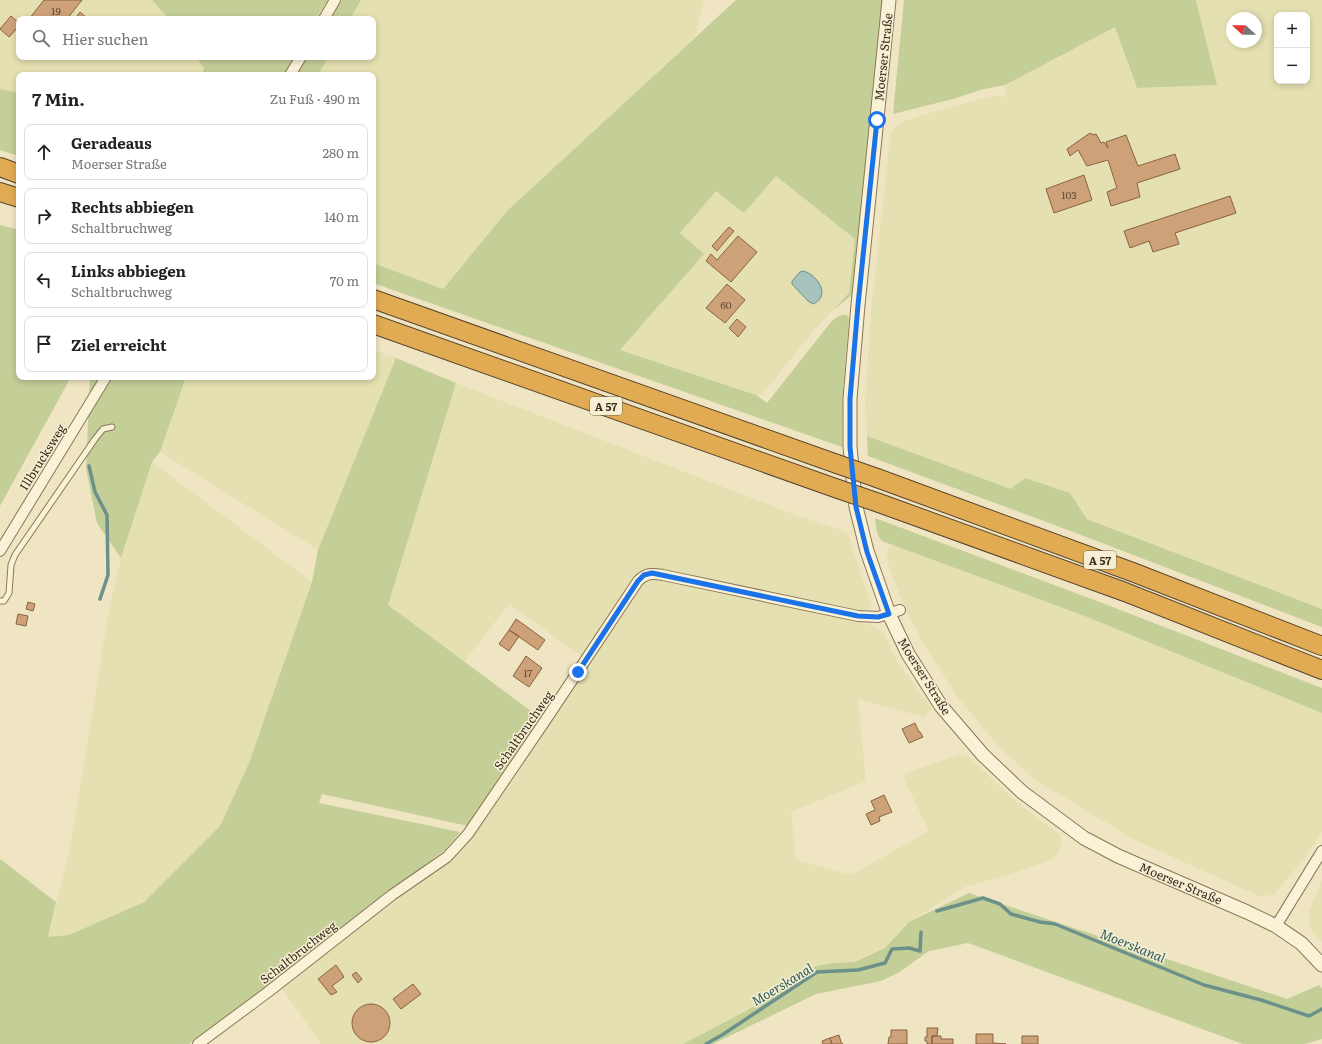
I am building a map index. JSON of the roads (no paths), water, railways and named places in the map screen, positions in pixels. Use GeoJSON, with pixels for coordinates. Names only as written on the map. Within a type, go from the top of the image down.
{"type":"FeatureCollection","features":[{"type":"Feature","properties":{"kind":"highway"},"geometry":{"type":"LineString","coordinates":[[0,167],[16,173]]}},
{"type":"Feature","properties":{"kind":"highway"},"geometry":{"type":"LineString","coordinates":[[0,192],[16,197]]}},
{"type":"Feature","properties":{"kind":"highway","name":"A 57"},"geometry":{"type":"LineString","coordinates":[[376,301],[877,478],[1136,573],[1322,646]]}},
{"type":"Feature","properties":{"kind":"highway","name":"A 57"},"geometry":{"type":"LineString","coordinates":[[376,325],[838,488],[1125,592],[1322,670]]}},
{"type":"Feature","properties":{"kind":"street"},"geometry":{"type":"LineString","coordinates":[[326,16],[335,0]]}},
{"type":"Feature","properties":{"kind":"street","name":"Moerser Straße"},"geometry":{"type":"LineString","coordinates":[[889,0],[850,399],[850,447],[856,507],[867,552],[895,612],[908,654],[941,706],[982,755],[1022,792],[1084,838],[1118,856],[1276,926],[1300,943],[1322,965]]}},
{"type":"Feature","properties":{"kind":"street"},"geometry":{"type":"LineString","coordinates":[[292,72],[299,60]]}},
{"type":"Feature","properties":{"kind":"street","name":"Illbrucksweg"},"geometry":{"type":"LineString","coordinates":[[0,551],[104,380]]}},
{"type":"Feature","properties":{"kind":"street","name":"Schaltbruchweg"},"geometry":{"type":"LineString","coordinates":[[198,1044],[268,992],[392,895],[447,856],[468,834],[638,581],[644,575],[652,573],[663,575],[858,616],[878,617],[895,612]]}},
{"type":"Feature","properties":{"kind":"street"},"geometry":{"type":"LineString","coordinates":[[1276,926],[1322,851]]}},
{"type":"Feature","properties":{"kind":"lane"},"geometry":{"type":"LineString","coordinates":[[0,601],[4,601],[9,593],[11,566],[15,555],[95,439],[103,429],[112,427]]}},
{"type":"Feature","properties":{"kind":"water"},"geometry":{"type":"Polygon","coordinates":[[[803,271],[813,276],[822,291],[819,300],[813,304],[808,301],[792,284],[792,281],[800,272],[803,271]]]}},
{"type":"Feature","properties":{"kind":"waterway"},"geometry":{"type":"LineString","coordinates":[[89,466],[95,492],[107,515],[108,575],[100,599]]}},
{"type":"Feature","properties":{"kind":"waterway","name":"Moerskanal"},"geometry":{"type":"LineString","coordinates":[[937,911],[983,898],[1000,904],[1011,914],[1040,922],[1055,924],[1204,985],[1261,1000],[1309,1016],[1322,1009]]}},
{"type":"Feature","properties":{"kind":"waterway","name":"Moerskanal"},"geometry":{"type":"LineString","coordinates":[[706,1044],[817,972],[858,970],[885,963],[892,949],[909,948],[920,951],[921,932]]}}]}
